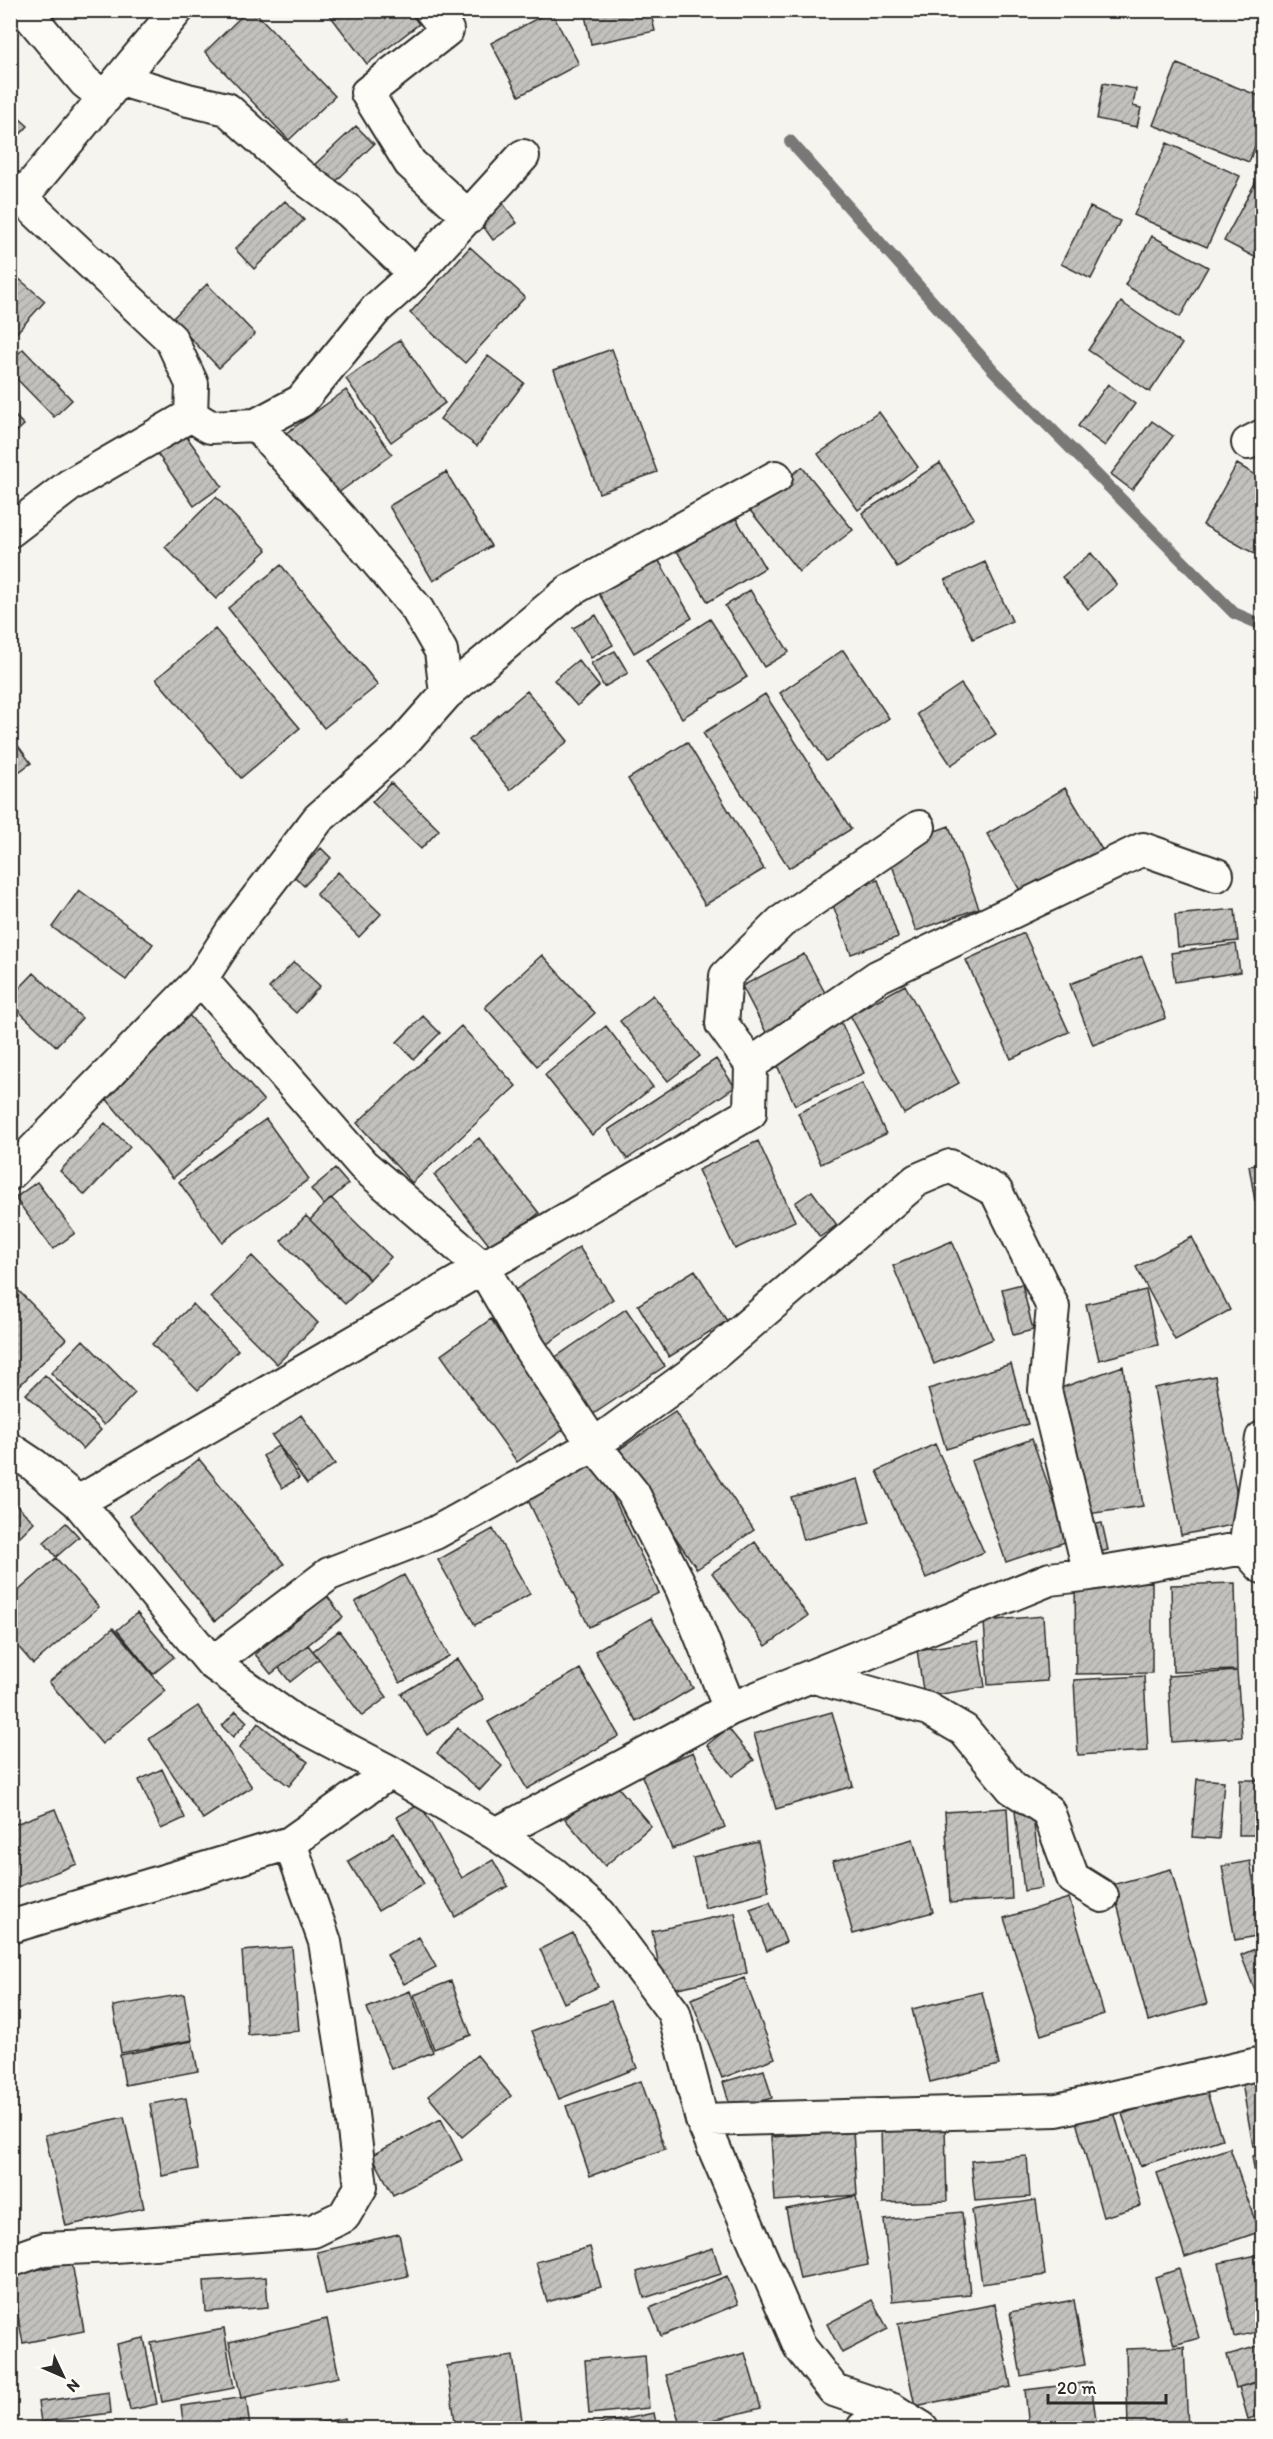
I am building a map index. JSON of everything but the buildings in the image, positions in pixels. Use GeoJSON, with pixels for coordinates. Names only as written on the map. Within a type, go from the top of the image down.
{"type":"FeatureCollection","features":[{"type":"Feature","properties":{"kind":"street"},"geometry":{"type":"LineString","coordinates":[[25,10],[85,82],[227,109],[301,176],[349,211],[415,274]]}},
{"type":"Feature","properties":{"kind":"street"},"geometry":{"type":"LineString","coordinates":[[177,10],[113,89],[16,193],[171,339],[192,384],[191,415]]}},
{"type":"Feature","properties":{"kind":"street"},"geometry":{"type":"LineString","coordinates":[[431,10],[447,30],[367,93],[410,164],[469,217]]}},
{"type":"Feature","properties":{"kind":"street"},"geometry":{"type":"LineString","coordinates":[[191,415],[210,427],[256,425],[301,401],[377,308],[415,274],[523,156]]}},
{"type":"Feature","properties":{"kind":"street"},"geometry":{"type":"LineString","coordinates":[[10,531],[70,485],[191,415]]}},
{"type":"Feature","properties":{"kind":"street"},"geometry":{"type":"LineString","coordinates":[[256,425],[341,519],[417,609],[441,651],[446,694]]}},
{"type":"Feature","properties":{"kind":"street"},"geometry":{"type":"LineString","coordinates":[[10,1174],[201,979],[234,928],[318,819],[400,746],[446,694],[568,591],[776,477]]}},
{"type":"Feature","properties":{"kind":"street"},"geometry":{"type":"LineString","coordinates":[[78,1502],[750,1113],[751,1064],[722,1024],[726,976],[781,922],[919,827]]}},
{"type":"Feature","properties":{"kind":"street"},"geometry":{"type":"LineString","coordinates":[[751,1064],[877,977],[1143,849],[1217,875]]}},
{"type":"Feature","properties":{"kind":"street"},"geometry":{"type":"LineString","coordinates":[[201,979],[363,1165],[483,1268],[530,1348],[594,1444],[633,1493],[682,1589],[729,1709]]}},
{"type":"Feature","properties":{"kind":"street"},"geometry":{"type":"LineString","coordinates":[[212,1663],[328,1574],[435,1533],[594,1444],[692,1374],[917,1180],[950,1166],[996,1191],[1053,1306],[1045,1390],[1090,1575]]}},
{"type":"Feature","properties":{"kind":"street"},"geometry":{"type":"LineString","coordinates":[[496,1834],[729,1709],[814,1677],[1050,1579],[1254,1557],[1263,1438]]}},
{"type":"Feature","properties":{"kind":"street"},"geometry":{"type":"LineString","coordinates":[[10,1449],[34,1465],[78,1502],[212,1663],[298,1724],[390,1772],[496,1834],[553,1873],[600,1914],[675,2013],[702,2120],[800,2347],[834,2390],[893,2410],[922,2428]]}},
{"type":"Feature","properties":{"kind":"street"},"geometry":{"type":"LineString","coordinates":[[814,1677],[928,1709],[964,1730],[1012,1788],[1048,1811],[1073,1878],[1102,1896]]}},
{"type":"Feature","properties":{"kind":"street"},"geometry":{"type":"LineString","coordinates":[[10,1927],[290,1843],[390,1772]]}},
{"type":"Feature","properties":{"kind":"street"},"geometry":{"type":"LineString","coordinates":[[10,2261],[44,2249],[126,2246],[313,2231],[344,2216],[362,2187],[350,2098],[325,1942],[290,1843]]}},
{"type":"Feature","properties":{"kind":"street"},"geometry":{"type":"LineString","coordinates":[[702,2120],[1057,2110],[1263,2063]]}},
{"type":"Feature","properties":{"kind":"street"},"geometry":{"type":"LineString","coordinates":[[863,2428],[893,2410]]}},
{"type":"Feature","properties":{"kind":"waterway"},"geometry":{"type":"LineString","coordinates":[[790,141],[994,371],[1234,613],[1262,625]]}}]}
